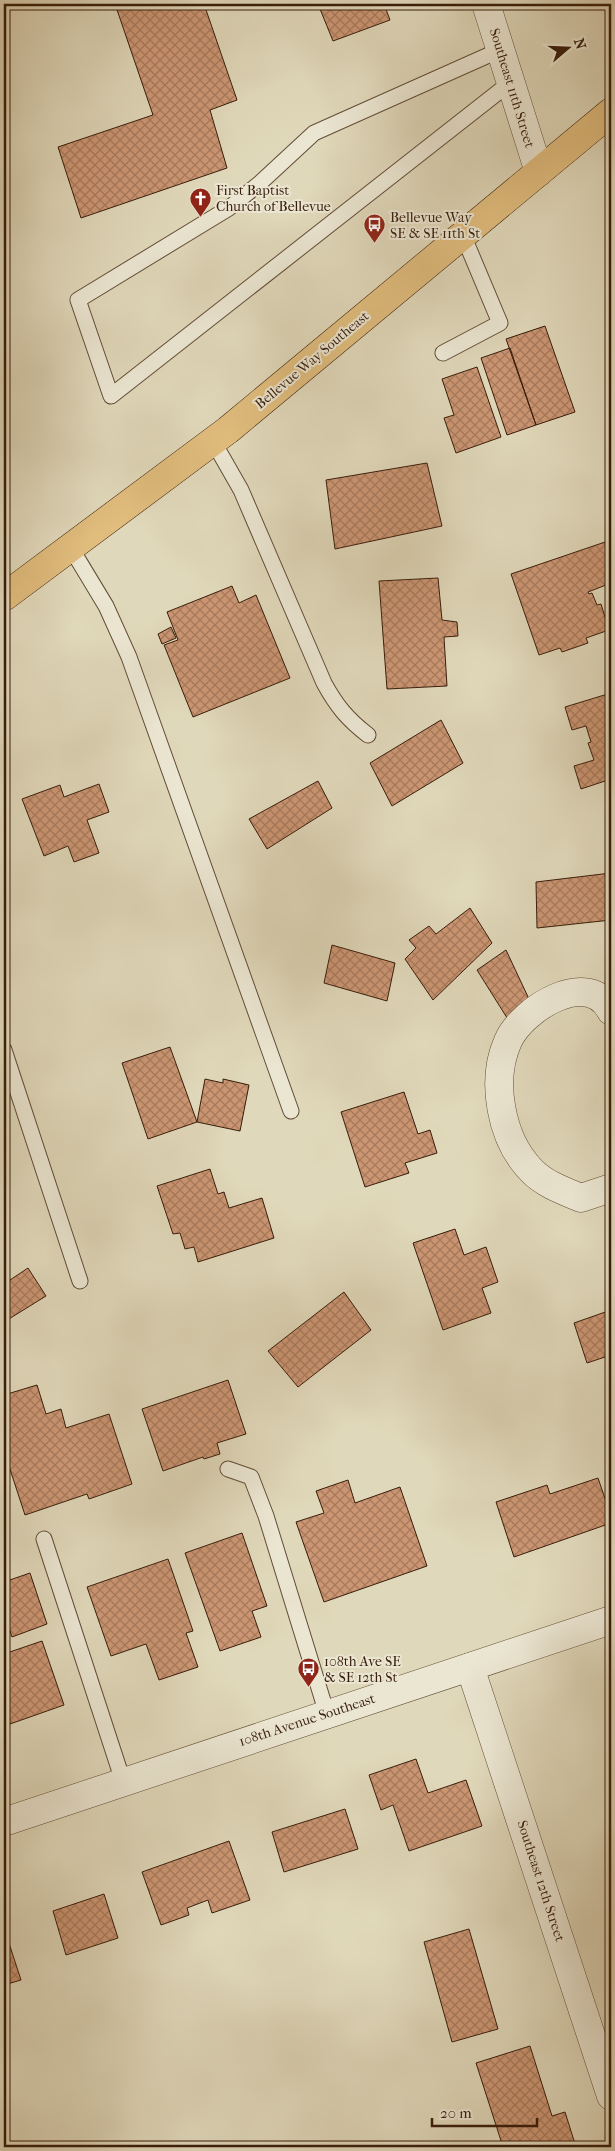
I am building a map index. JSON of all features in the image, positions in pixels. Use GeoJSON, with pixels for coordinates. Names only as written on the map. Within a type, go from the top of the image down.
{"type":"FeatureCollection","features":[{"type":"Feature","properties":{"kind":"main road","name":"Bellevue Way Southeast"},"geometry":{"type":"LineString","coordinates":[[4,597],[213,440],[611,112]]}},
{"type":"Feature","properties":{"kind":"street","name":"Southeast 11th Street"},"geometry":{"type":"LineString","coordinates":[[486,4],[539,172]]}},
{"type":"Feature","properties":{"kind":"street"},"geometry":{"type":"LineString","coordinates":[[611,1011],[607,1002],[593,993],[578,991],[554,998],[526,1018],[508,1040],[500,1070],[500,1103],[512,1143],[531,1171],[554,1187],[581,1198],[611,1188]]}},
{"type":"Feature","properties":{"kind":"street","name":"108th Avenue Southeast"},"geometry":{"type":"LineString","coordinates":[[4,1822],[611,1620]]}},
{"type":"Feature","properties":{"kind":"street","name":"Southeast 12th Street"},"geometry":{"type":"LineString","coordinates":[[470,1667],[611,2096]]}},
{"type":"Feature","properties":{"kind":"lane"},"geometry":{"type":"LineString","coordinates":[[500,50],[314,133],[260,184],[229,208],[78,300],[111,396],[510,83]]}},
{"type":"Feature","properties":{"kind":"lane"},"geometry":{"type":"LineString","coordinates":[[443,353],[500,323],[462,235]]}},
{"type":"Feature","properties":{"kind":"lane"},"geometry":{"type":"LineString","coordinates":[[213,440],[241,490],[324,683],[335,702],[349,720],[368,735]]}},
{"type":"Feature","properties":{"kind":"lane"},"geometry":{"type":"LineString","coordinates":[[70,548],[106,606],[129,657],[291,1112]]}},
{"type":"Feature","properties":{"kind":"lane"},"geometry":{"type":"LineString","coordinates":[[4,1050],[80,1281]]}},
{"type":"Feature","properties":{"kind":"lane"},"geometry":{"type":"LineString","coordinates":[[228,1469],[251,1477],[266,1516],[327,1714]]}},
{"type":"Feature","properties":{"kind":"lane"},"geometry":{"type":"LineString","coordinates":[[44,1539],[123,1781]]}},
{"type":"Feature","properties":{"kind":"building"},"geometry":{"type":"Polygon","coordinates":[[[115,4],[204,4],[237,100],[210,110],[227,168],[81,218],[58,147],[153,115],[115,4]]]}},
{"type":"Feature","properties":{"kind":"building"},"geometry":{"type":"Polygon","coordinates":[[[318,4],[384,4],[390,20],[333,41],[318,4]]]}},
{"type":"Feature","properties":{"kind":"building"},"geometry":{"type":"Polygon","coordinates":[[[545,326],[575,412],[536,425],[506,339],[545,326]]]}},
{"type":"Feature","properties":{"kind":"building"},"geometry":{"type":"Polygon","coordinates":[[[510,348],[536,425],[507,435],[481,358],[510,348]]]}},
{"type":"Feature","properties":{"kind":"building"},"geometry":{"type":"Polygon","coordinates":[[[477,367],[501,437],[456,453],[444,418],[454,415],[442,379],[477,367]]]}},
{"type":"Feature","properties":{"kind":"building"},"geometry":{"type":"Polygon","coordinates":[[[427,463],[442,526],[335,549],[326,480],[427,463]]]}},
{"type":"Feature","properties":{"kind":"building"},"geometry":{"type":"Polygon","coordinates":[[[611,540],[611,590],[608,591],[606,585],[588,592],[589,594],[592,593],[597,605],[601,604],[609,630],[586,638],[588,643],[562,652],[560,648],[539,655],[511,574],[611,540]]]}},
{"type":"Feature","properties":{"kind":"building"},"geometry":{"type":"Polygon","coordinates":[[[438,578],[442,620],[457,622],[458,636],[444,637],[447,686],[387,689],[379,581],[438,578]]]}},
{"type":"Feature","properties":{"kind":"building"},"geometry":{"type":"Polygon","coordinates":[[[232,586],[239,603],[256,595],[290,678],[193,717],[164,645],[178,640],[167,612],[232,586]]]}},
{"type":"Feature","properties":{"kind":"building"},"geometry":{"type":"Polygon","coordinates":[[[171,627],[176,638],[162,644],[158,634],[171,627]]]}},
{"type":"Feature","properties":{"kind":"building"},"geometry":{"type":"Polygon","coordinates":[[[611,693],[611,779],[581,789],[574,766],[594,760],[588,743],[591,742],[586,726],[572,730],[565,707],[611,693]]]}},
{"type":"Feature","properties":{"kind":"building"},"geometry":{"type":"Polygon","coordinates":[[[441,720],[463,763],[392,806],[370,763],[441,720]]]}},
{"type":"Feature","properties":{"kind":"building"},"geometry":{"type":"Polygon","coordinates":[[[318,781],[332,808],[267,849],[249,819],[318,781]]]}},
{"type":"Feature","properties":{"kind":"building"},"geometry":{"type":"Polygon","coordinates":[[[99,784],[109,812],[87,820],[99,853],[74,862],[68,846],[44,856],[22,799],[60,785],[64,797],[99,784]]]}},
{"type":"Feature","properties":{"kind":"building"},"geometry":{"type":"Polygon","coordinates":[[[611,873],[611,920],[537,928],[536,882],[611,873]]]}},
{"type":"Feature","properties":{"kind":"building"},"geometry":{"type":"Polygon","coordinates":[[[470,908],[492,943],[433,1000],[405,959],[416,948],[409,940],[429,926],[436,934],[470,908]]]}},
{"type":"Feature","properties":{"kind":"building"},"geometry":{"type":"Polygon","coordinates":[[[332,945],[395,963],[387,1001],[324,983],[332,945]]]}},
{"type":"Feature","properties":{"kind":"building"},"geometry":{"type":"Polygon","coordinates":[[[506,950],[529,999],[509,1021],[477,970],[506,950]]]}},
{"type":"Feature","properties":{"kind":"building"},"geometry":{"type":"Polygon","coordinates":[[[170,1047],[197,1122],[148,1139],[122,1063],[170,1047]]]}},
{"type":"Feature","properties":{"kind":"building"},"geometry":{"type":"Polygon","coordinates":[[[205,1079],[223,1083],[223,1079],[249,1085],[240,1131],[197,1122],[205,1079]]]}},
{"type":"Feature","properties":{"kind":"building"},"geometry":{"type":"Polygon","coordinates":[[[404,1092],[418,1134],[430,1130],[437,1153],[405,1163],[409,1173],[365,1187],[341,1112],[404,1092]]]}},
{"type":"Feature","properties":{"kind":"building"},"geometry":{"type":"Polygon","coordinates":[[[210,1169],[218,1194],[224,1192],[229,1208],[262,1198],[274,1238],[198,1262],[194,1247],[185,1249],[180,1233],[173,1234],[157,1186],[210,1169]]]}},
{"type":"Feature","properties":{"kind":"building"},"geometry":{"type":"Polygon","coordinates":[[[455,1229],[464,1255],[486,1247],[498,1282],[482,1288],[491,1313],[443,1330],[413,1243],[455,1229]]]}},
{"type":"Feature","properties":{"kind":"building"},"geometry":{"type":"Polygon","coordinates":[[[28,1268],[46,1296],[4,1322],[4,1284],[28,1268]]]}},
{"type":"Feature","properties":{"kind":"building"},"geometry":{"type":"Polygon","coordinates":[[[344,1292],[371,1330],[298,1387],[268,1351],[344,1292]]]}},
{"type":"Feature","properties":{"kind":"building"},"geometry":{"type":"Polygon","coordinates":[[[611,1310],[611,1355],[587,1363],[574,1323],[611,1310]]]}},
{"type":"Feature","properties":{"kind":"building"},"geometry":{"type":"Polygon","coordinates":[[[228,1380],[246,1434],[217,1443],[220,1454],[204,1459],[203,1457],[163,1471],[142,1409],[228,1380]]]}},
{"type":"Feature","properties":{"kind":"building"},"geometry":{"type":"Polygon","coordinates":[[[37,1385],[46,1414],[61,1409],[66,1428],[109,1414],[132,1484],[89,1499],[87,1494],[25,1515],[4,1451],[4,1395],[37,1385]]]}},
{"type":"Feature","properties":{"kind":"building"},"geometry":{"type":"Polygon","coordinates":[[[598,1478],[611,1516],[611,1523],[514,1557],[496,1502],[547,1485],[550,1494],[598,1478]]]}},
{"type":"Feature","properties":{"kind":"building"},"geometry":{"type":"Polygon","coordinates":[[[348,1480],[355,1503],[400,1487],[427,1566],[324,1602],[296,1522],[324,1513],[316,1491],[348,1480]]]}},
{"type":"Feature","properties":{"kind":"building"},"geometry":{"type":"Polygon","coordinates":[[[242,1533],[267,1606],[252,1611],[261,1637],[220,1651],[185,1553],[242,1533]]]}},
{"type":"Feature","properties":{"kind":"building"},"geometry":{"type":"Polygon","coordinates":[[[168,1559],[193,1631],[186,1633],[198,1667],[159,1680],[146,1644],[111,1656],[87,1587],[168,1559]]]}},
{"type":"Feature","properties":{"kind":"building"},"geometry":{"type":"Polygon","coordinates":[[[30,1573],[47,1624],[12,1637],[4,1613],[4,1582],[30,1573]]]}},
{"type":"Feature","properties":{"kind":"building"},"geometry":{"type":"Polygon","coordinates":[[[42,1641],[64,1705],[10,1724],[4,1706],[4,1654],[42,1641]]]}},
{"type":"Feature","properties":{"kind":"building"},"geometry":{"type":"Polygon","coordinates":[[[416,1759],[428,1793],[466,1780],[482,1826],[409,1851],[393,1805],[381,1810],[369,1775],[416,1759]]]}},
{"type":"Feature","properties":{"kind":"building"},"geometry":{"type":"Polygon","coordinates":[[[345,1809],[358,1849],[284,1872],[272,1832],[345,1809]]]}},
{"type":"Feature","properties":{"kind":"building"},"geometry":{"type":"Polygon","coordinates":[[[229,1841],[250,1900],[212,1913],[208,1900],[187,1908],[189,1915],[161,1925],[142,1872],[229,1841]]]}},
{"type":"Feature","properties":{"kind":"building"},"geometry":{"type":"Polygon","coordinates":[[[104,1894],[118,1938],[66,1955],[53,1911],[104,1894]]]}},
{"type":"Feature","properties":{"kind":"building"},"geometry":{"type":"Polygon","coordinates":[[[469,1929],[498,2029],[452,2042],[424,1942],[469,1929]]]}},
{"type":"Feature","properties":{"kind":"building"},"geometry":{"type":"Polygon","coordinates":[[[6,1934],[21,1980],[4,1985],[4,1935],[6,1934]]]}},
{"type":"Feature","properties":{"kind":"building"},"geometry":{"type":"Polygon","coordinates":[[[530,2046],[552,2116],[565,2112],[576,2147],[503,2147],[476,2063],[530,2046]]]}},
{"type":"Feature","properties":{"kind":"place","name":"First Baptist Church of Bellevue"},"geometry":{"type":"Point","coordinates":[200,217]}},
{"type":"Feature","properties":{"kind":"place","name":"Bellevue Way SE & SE 11th St"},"geometry":{"type":"Point","coordinates":[374,244]}},
{"type":"Feature","properties":{"kind":"place","name":"108th Ave SE & SE 12th St"},"geometry":{"type":"Point","coordinates":[308,1688]}}]}
